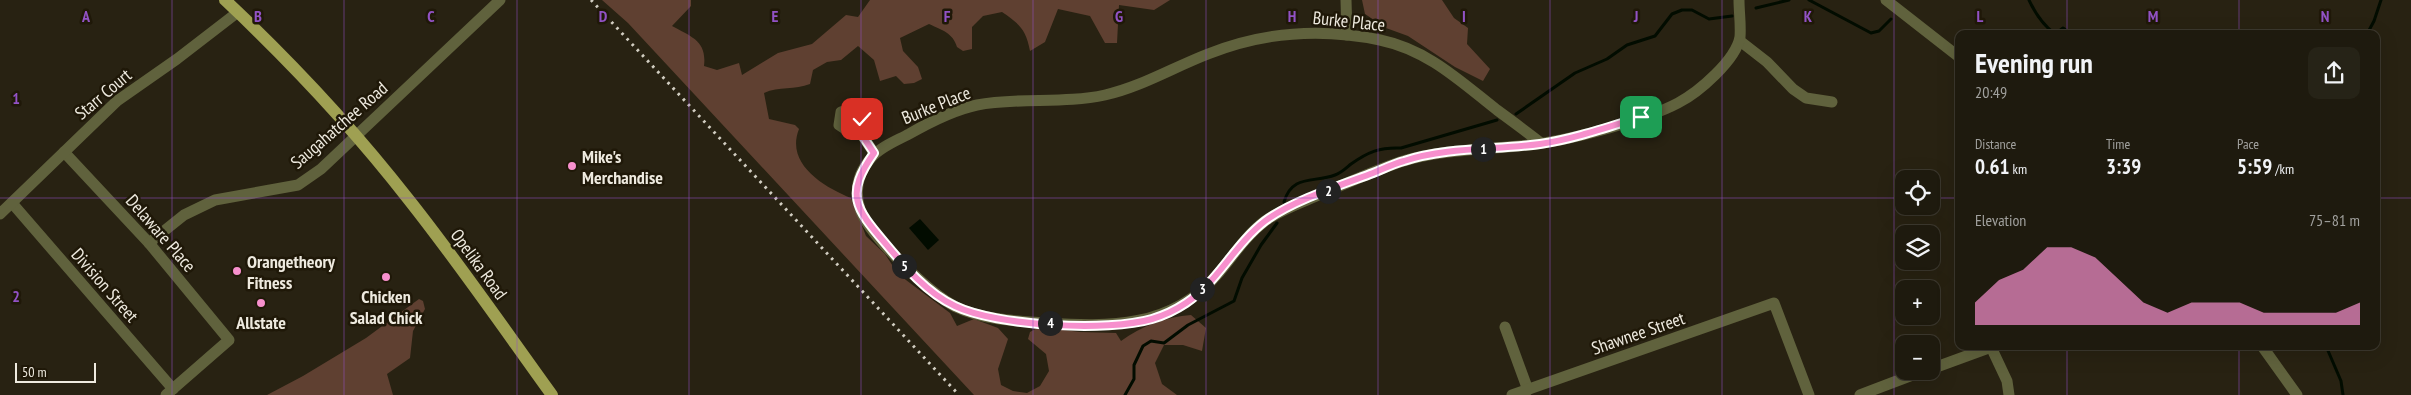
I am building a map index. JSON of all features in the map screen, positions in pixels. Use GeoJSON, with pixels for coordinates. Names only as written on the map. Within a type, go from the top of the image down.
{"type":"FeatureCollection","features":[{"type":"Feature","properties":{"kind":"main road","name":"Opelika Road"},"geometry":{"type":"LineString","coordinates":[[225,0],[295,68],[357,136],[415,208],[552,395]]}},
{"type":"Feature","properties":{"kind":"street","name":"Saugahatchee Road"},"geometry":{"type":"LineString","coordinates":[[149,243],[184,215],[215,200],[298,185],[322,169],[500,0]]}},
{"type":"Feature","properties":{"kind":"street"},"geometry":{"type":"LineString","coordinates":[[1346,0],[1347,35]]}},
{"type":"Feature","properties":{"kind":"street"},"geometry":{"type":"LineString","coordinates":[[1739,0],[1740,41],[1767,62],[1793,89],[1806,98],[1832,102]]}},
{"type":"Feature","properties":{"kind":"street"},"geometry":{"type":"LineString","coordinates":[[1886,0],[1955,54]]}},
{"type":"Feature","properties":{"kind":"street","name":"Starr Court"},"geometry":{"type":"LineString","coordinates":[[0,214],[117,101],[178,59],[238,12]]}},
{"type":"Feature","properties":{"kind":"street","name":"Burke Place"},"geometry":{"type":"LineString","coordinates":[[1541,144],[1448,70],[1404,46],[1347,35],[1281,34],[1244,40],[1128,88],[1103,96],[976,105],[928,124],[874,153],[861,171],[857,183],[859,207],[864,218],[899,260],[932,292],[954,306],[977,315],[1014,321],[1115,325],[1152,319],[1186,303],[1214,278],[1237,248],[1265,221],[1288,209],[1346,183],[1405,160],[1469,150],[1541,144],[1613,126],[1677,104],[1701,88],[1726,63],[1740,41]]}},
{"type":"Feature","properties":{"kind":"street"},"geometry":{"type":"LineString","coordinates":[[860,132],[874,153]]}},
{"type":"Feature","properties":{"kind":"street","name":"Delaware Place"},"geometry":{"type":"LineString","coordinates":[[64,152],[149,243],[229,340],[170,392]]}},
{"type":"Feature","properties":{"kind":"street","name":"Division Street"},"geometry":{"type":"LineString","coordinates":[[12,203],[170,392]]}},
{"type":"Feature","properties":{"kind":"street","name":"Shawnee Street"},"geometry":{"type":"LineString","coordinates":[[1512,395],[1774,303],[1809,395]]}},
{"type":"Feature","properties":{"kind":"street"},"geometry":{"type":"LineString","coordinates":[[1505,328],[1528,390]]}},
{"type":"Feature","properties":{"kind":"street"},"geometry":{"type":"LineString","coordinates":[[1940,365],[1984,350]]}},
{"type":"Feature","properties":{"kind":"street"},"geometry":{"type":"LineString","coordinates":[[1994,350],[2007,381],[2009,395]]}},
{"type":"Feature","properties":{"kind":"street"},"geometry":{"type":"LineString","coordinates":[[2265,350],[2297,395]]}},
{"type":"Feature","properties":{"kind":"street"},"geometry":{"type":"LineString","coordinates":[[1860,395],[1900,380]]}},
{"type":"Feature","properties":{"kind":"shaded area"},"geometry":{"type":"Polygon","coordinates":[[[602,0],[691,0],[691,6],[672,26],[697,41],[703,51],[704,66],[717,70],[739,63],[742,75],[778,53],[812,44],[846,15],[858,17],[870,0],[1170,0],[1154,10],[1119,5],[1117,43],[1105,43],[1090,16],[1058,9],[1045,42],[1030,51],[1021,28],[1002,12],[983,16],[972,27],[972,49],[963,51],[957,47],[950,35],[929,24],[900,38],[903,51],[918,67],[922,79],[914,83],[904,84],[896,76],[880,81],[874,60],[858,46],[841,60],[827,62],[813,70],[810,84],[775,89],[764,93],[769,119],[795,125],[799,129],[796,142],[797,153],[802,163],[819,181],[851,198],[866,236],[885,254],[898,274],[950,313],[957,326],[974,319],[998,328],[1008,339],[998,369],[1001,385],[1013,391],[1027,393],[1040,386],[1049,371],[1046,354],[1028,339],[1030,332],[1039,327],[1080,332],[1116,333],[1121,341],[1154,323],[1191,315],[1206,328],[1202,351],[1183,345],[1164,345],[1155,363],[1162,384],[1177,395],[974,395],[628,23],[602,0]]]}},
{"type":"Feature","properties":{"kind":"shaded area"},"geometry":{"type":"Polygon","coordinates":[[[1362,0],[1442,0],[1454,18],[1468,28],[1467,44],[1490,69],[1483,81],[1455,67],[1408,36],[1386,28],[1365,14],[1362,0]]]}},
{"type":"Feature","properties":{"kind":"shaded area"},"geometry":{"type":"Polygon","coordinates":[[[920,219],[939,240],[928,250],[909,228],[920,219]]]}},
{"type":"Feature","properties":{"kind":"shaded area"},"geometry":{"type":"Polygon","coordinates":[[[419,299],[423,301],[425,309],[413,331],[410,358],[387,374],[393,395],[267,395],[366,338],[419,299]]]}},
{"type":"Feature","properties":{"kind":"waterway"},"geometry":{"type":"LineString","coordinates":[[1756,8],[1789,0]]}},
{"type":"Feature","properties":{"kind":"waterway"},"geometry":{"type":"LineString","coordinates":[[1809,0],[1871,33],[1879,31],[1891,19]]}},
{"type":"Feature","properties":{"kind":"waterway"},"geometry":{"type":"LineString","coordinates":[[2029,0],[2034,10],[2050,30]]}},
{"type":"Feature","properties":{"kind":"waterway"},"geometry":{"type":"LineString","coordinates":[[2369,30],[2381,0]]}},
{"type":"Feature","properties":{"kind":"waterway"},"geometry":{"type":"LineString","coordinates":[[1516,114],[1575,73],[1607,59],[1627,45],[1655,36],[1672,14],[1682,10],[1692,10],[1709,19],[1732,16]]}},
{"type":"Feature","properties":{"kind":"waterway"},"geometry":{"type":"LineString","coordinates":[[2060,30],[2063,28],[2066,30]]}},
{"type":"Feature","properties":{"kind":"waterway"},"geometry":{"type":"LineString","coordinates":[[1284,202],[1292,187],[1298,183],[1337,174],[1374,151],[1387,148],[1401,148],[1497,120]]}},
{"type":"Feature","properties":{"kind":"waterway"},"geometry":{"type":"LineString","coordinates":[[1125,395],[1134,379],[1134,365],[1143,346],[1151,341],[1164,343],[1188,325],[1234,301],[1242,278],[1261,245],[1277,223]]}},
{"type":"Feature","properties":{"kind":"waterway"},"geometry":{"type":"LineString","coordinates":[[2328,350],[2341,381],[2343,395]]}},
{"type":"Feature","properties":{"kind":"railway"},"geometry":{"type":"LineString","coordinates":[[591,0],[959,395]]}},
{"type":"Feature","properties":{"kind":"place","name":"Mike's Merchandise"},"geometry":{"type":"Point","coordinates":[572,166]}},
{"type":"Feature","properties":{"kind":"place","name":"Orangetheory Fitness"},"geometry":{"type":"Point","coordinates":[237,271]}},
{"type":"Feature","properties":{"kind":"place","name":"Chicken Salad Chick"},"geometry":{"type":"Point","coordinates":[386,277]}},
{"type":"Feature","properties":{"kind":"place","name":"Allstate"},"geometry":{"type":"Point","coordinates":[261,303]}},
{"type":"Feature","properties":{"kind":"route"},"geometry":{"type":"LineString","coordinates":[[862,119],[860,132],[874,153],[861,171],[857,183],[859,207],[864,218],[905,266],[932,292],[954,306],[977,315],[1014,321],[1077,325],[1115,325],[1152,319],[1186,303],[1214,278],[1237,248],[1265,221],[1346,183],[1405,160],[1469,150],[1541,144],[1641,117]]}}]}
